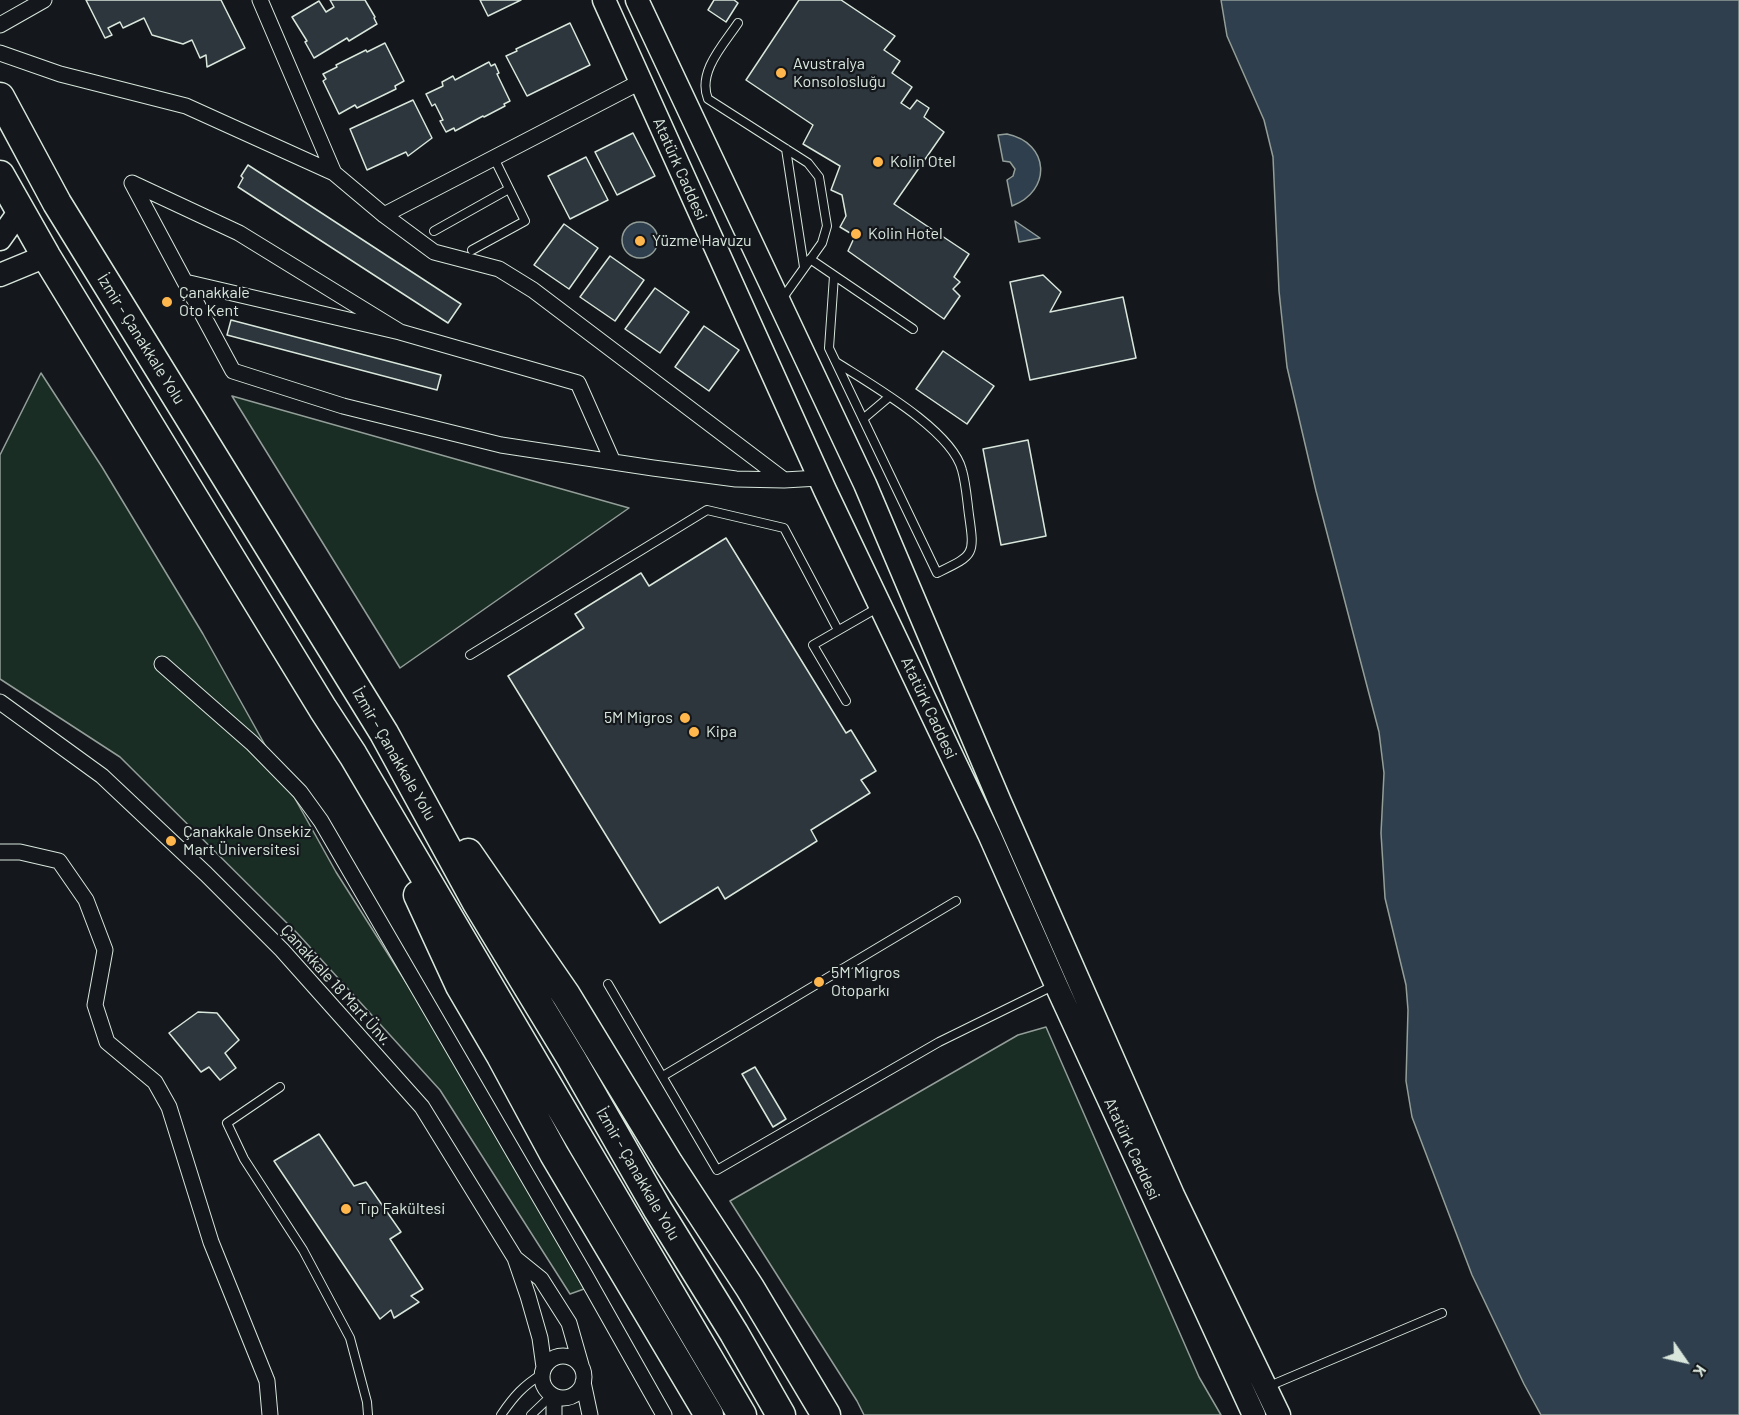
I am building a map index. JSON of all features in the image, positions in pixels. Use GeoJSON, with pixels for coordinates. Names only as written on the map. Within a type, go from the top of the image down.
{"type":"FeatureCollection","features":[{"type":"Feature","properties":{"kind":"highway","name":"İzmir - Çanakkale Yolu"},"geometry":{"type":"LineString","coordinates":[[0,97],[57,202],[384,733],[477,903],[572,1058],[658,1210],[734,1333],[781,1415]]}},
{"type":"Feature","properties":{"kind":"highway"},"geometry":{"type":"LineString","coordinates":[[0,175],[46,256],[322,709],[353,754],[460,986],[554,1154],[710,1415]]}},
{"type":"Feature","properties":{"kind":"highway"},"geometry":{"type":"LineString","coordinates":[[384,733],[566,994],[669,1164],[750,1288],[826,1415]]}},
{"type":"Feature","properties":{"kind":"highway","name":"İzmir - Çanakkale Yolu"},"geometry":{"type":"LineString","coordinates":[[353,754],[742,1415]]}},
{"type":"Feature","properties":{"kind":"main road","name":"Atatürk Caddesi"},"geometry":{"type":"LineString","coordinates":[[604,0],[819,478],[880,606],[989,834],[1066,980],[1279,1415]]}},
{"type":"Feature","properties":{"kind":"main road","name":"Atatürk Caddesi"},"geometry":{"type":"LineString","coordinates":[[637,0],[853,459],[1066,980],[1254,1415]]}},
{"type":"Feature","properties":{"kind":"main road"},"geometry":{"type":"LineString","coordinates":[[0,239],[17,215],[19,205]]}},
{"type":"Feature","properties":{"kind":"main road"},"geometry":{"type":"LineString","coordinates":[[0,275],[46,256]]}},
{"type":"Feature","properties":{"kind":"main road"},"geometry":{"type":"LineString","coordinates":[[749,322],[779,303]]}},
{"type":"Feature","properties":{"kind":"main road"},"geometry":{"type":"LineString","coordinates":[[819,478],[853,459]]}},
{"type":"Feature","properties":{"kind":"street"},"geometry":{"type":"LineString","coordinates":[[0,25],[44,0]]}},
{"type":"Feature","properties":{"kind":"street"},"geometry":{"type":"LineString","coordinates":[[260,0],[334,173]]}},
{"type":"Feature","properties":{"kind":"street"},"geometry":{"type":"LineString","coordinates":[[0,52],[60,74],[186,106],[334,173],[384,215],[434,252],[499,269],[533,290],[784,480]]}},
{"type":"Feature","properties":{"kind":"street"},"geometry":{"type":"LineString","coordinates":[[384,215],[640,82]]}},
{"type":"Feature","properties":{"kind":"street"},"geometry":{"type":"LineString","coordinates":[[400,332],[239,233],[132,183],[233,371],[343,406],[501,445],[736,479],[819,478]]}},
{"type":"Feature","properties":{"kind":"street"},"geometry":{"type":"LineString","coordinates":[[185,282],[400,332],[578,383],[613,462]]}},
{"type":"Feature","properties":{"kind":"street"},"geometry":{"type":"LineString","coordinates":[[162,664],[252,743],[300,792],[321,821],[585,1275],[663,1415]]}},
{"type":"Feature","properties":{"kind":"street","name":"Çanakkale 18 Mart Ünv."},"geometry":{"type":"LineString","coordinates":[[0,702],[102,776],[282,950],[422,1107],[515,1258],[540,1338],[543,1370]]}},
{"type":"Feature","properties":{"kind":"street"},"geometry":{"type":"LineString","coordinates":[[0,852],[20,852],[59,861],[86,900],[105,950],[95,1005],[107,1042],[155,1082],[170,1107],[211,1242],[267,1381],[270,1415]]}},
{"type":"Feature","properties":{"kind":"street"},"geometry":{"type":"LineString","coordinates":[[515,1258],[541,1279],[569,1323],[581,1365],[584,1377],[580,1389],[569,1397],[553,1396],[544,1387],[543,1370],[548,1361],[562,1355],[569,1356],[581,1365]]}},
{"type":"Feature","properties":{"kind":"street"},"geometry":{"type":"LineString","coordinates":[[583,1382],[590,1415]]}},
{"type":"Feature","properties":{"kind":"street"},"geometry":{"type":"LineString","coordinates":[[553,1396],[554,1415]]}},
{"type":"Feature","properties":{"kind":"lane"},"geometry":{"type":"LineString","coordinates":[[738,23],[706,75],[708,99],[808,163],[819,177],[826,226],[822,243],[779,303]]}},
{"type":"Feature","properties":{"kind":"lane"},"geometry":{"type":"LineString","coordinates":[[786,149],[804,267]]}},
{"type":"Feature","properties":{"kind":"lane"},"geometry":{"type":"LineString","coordinates":[[472,250],[525,221],[494,158]]}},
{"type":"Feature","properties":{"kind":"lane"},"geometry":{"type":"LineString","coordinates":[[434,231],[509,189]]}},
{"type":"Feature","properties":{"kind":"lane"},"geometry":{"type":"LineString","coordinates":[[810,259],[913,329]]}},
{"type":"Feature","properties":{"kind":"lane"},"geometry":{"type":"LineString","coordinates":[[834,276],[829,348],[937,573],[962,561],[968,555],[973,543],[962,470],[947,442],[889,397],[836,362]]}},
{"type":"Feature","properties":{"kind":"lane"},"geometry":{"type":"LineString","coordinates":[[863,419],[889,397]]}},
{"type":"Feature","properties":{"kind":"lane"},"geometry":{"type":"LineString","coordinates":[[470,655],[707,510],[784,528],[838,630]]}},
{"type":"Feature","properties":{"kind":"lane"},"geometry":{"type":"LineString","coordinates":[[846,701],[813,645],[880,606]]}},
{"type":"Feature","properties":{"kind":"lane"},"geometry":{"type":"LineString","coordinates":[[663,1077],[956,901]]}},
{"type":"Feature","properties":{"kind":"lane"},"geometry":{"type":"LineString","coordinates":[[608,984],[717,1170],[939,1042],[1066,980]]}},
{"type":"Feature","properties":{"kind":"lane"},"geometry":{"type":"LineString","coordinates":[[280,1087],[227,1123],[244,1159],[303,1250],[350,1338],[368,1401],[368,1415]]}},
{"type":"Feature","properties":{"kind":"lane"},"geometry":{"type":"LineString","coordinates":[[1266,1388],[1442,1313]]}},
{"type":"Feature","properties":{"kind":"lane"},"geometry":{"type":"LineString","coordinates":[[501,1415],[513,1397],[543,1370]]}},
{"type":"Feature","properties":{"kind":"lane"},"geometry":{"type":"LineString","coordinates":[[531,1415],[553,1396]]}},
{"type":"Feature","properties":{"kind":"green space"},"geometry":{"type":"Polygon","coordinates":[[[41,373],[102,467],[203,634],[336,872],[471,1085],[584,1289],[570,1294],[440,1090],[298,934],[120,757],[0,679],[0,455],[41,373]]]}},
{"type":"Feature","properties":{"kind":"green space"},"geometry":{"type":"Polygon","coordinates":[[[232,396],[629,508],[400,668],[232,396]]]}},
{"type":"Feature","properties":{"kind":"green space"},"geometry":{"type":"Polygon","coordinates":[[[1046,1027],[1199,1377],[1221,1415],[864,1415],[730,1201],[1018,1035],[1046,1027]]]}},
{"type":"Feature","properties":{"kind":"water"},"geometry":{"type":"Polygon","coordinates":[[[1221,0],[1739,0],[1739,1415],[1541,1415],[1472,1275],[1412,1117],[1406,1081],[1408,1010],[1406,985],[1385,898],[1381,833],[1384,773],[1379,732],[1316,491],[1287,367],[1279,291],[1273,157],[1264,120],[1227,36],[1221,0]]]}},
{"type":"Feature","properties":{"kind":"water"},"geometry":{"type":"Polygon","coordinates":[[[1007,134],[1021,139],[1032,147],[1041,168],[1034,190],[1025,199],[1012,206],[1007,180],[1013,176],[1015,169],[1010,162],[1003,161],[998,135],[1007,134]]]}},
{"type":"Feature","properties":{"kind":"water"},"geometry":{"type":"Polygon","coordinates":[[[1015,221],[1040,238],[1019,242],[1015,221]]]}},
{"type":"Feature","properties":{"kind":"water","name":"Yüzme Havuzu"},"geometry":{"type":"Polygon","coordinates":[[[640,222],[653,227],[658,240],[653,253],[640,258],[627,253],[622,240],[627,227],[640,222]]]}},
{"type":"Feature","properties":{"kind":"building"},"geometry":{"type":"Polygon","coordinates":[[[86,0],[221,0],[245,48],[207,67],[206,55],[200,58],[192,40],[183,44],[152,35],[144,18],[123,28],[120,22],[108,28],[112,35],[105,38],[86,0]]]}},
{"type":"Feature","properties":{"kind":"building"},"geometry":{"type":"Polygon","coordinates":[[[330,0],[365,0],[377,24],[349,41],[347,38],[314,58],[305,42],[307,41],[292,17],[319,1],[326,12],[334,7],[330,0]]]}},
{"type":"Feature","properties":{"kind":"building"},"geometry":{"type":"Polygon","coordinates":[[[480,0],[521,0],[488,16],[480,0]]]}},
{"type":"Feature","properties":{"kind":"building"},"geometry":{"type":"Polygon","coordinates":[[[714,0],[734,0],[738,3],[726,22],[708,10],[714,0]]]}},
{"type":"Feature","properties":{"kind":"building","name":"Kolin Otel"},"geometry":{"type":"Polygon","coordinates":[[[799,0],[841,0],[895,36],[884,50],[900,61],[892,73],[912,87],[901,103],[910,109],[917,100],[929,108],[924,117],[944,132],[894,204],[969,254],[954,277],[960,282],[953,289],[960,296],[944,319],[848,251],[855,236],[840,227],[846,216],[842,195],[831,190],[840,166],[803,144],[813,125],[746,80],[799,0]]]}},
{"type":"Feature","properties":{"kind":"building"},"geometry":{"type":"Polygon","coordinates":[[[570,23],[590,65],[527,96],[506,56],[570,23]]]}},
{"type":"Feature","properties":{"kind":"building"},"geometry":{"type":"Polygon","coordinates":[[[385,43],[404,81],[395,86],[396,89],[357,108],[355,105],[339,114],[323,81],[326,79],[323,74],[366,50],[367,52],[385,43]]]}},
{"type":"Feature","properties":{"kind":"building"},"geometry":{"type":"Polygon","coordinates":[[[489,62],[491,66],[495,64],[499,73],[497,74],[510,101],[484,117],[455,131],[454,128],[446,132],[435,104],[432,106],[426,94],[443,86],[442,82],[453,76],[455,80],[489,62]]]}},
{"type":"Feature","properties":{"kind":"building"},"geometry":{"type":"Polygon","coordinates":[[[413,100],[432,138],[408,156],[406,152],[367,170],[350,129],[413,100]]]}},
{"type":"Feature","properties":{"kind":"building"},"geometry":{"type":"Polygon","coordinates":[[[633,133],[655,176],[617,195],[595,152],[633,133]]]}},
{"type":"Feature","properties":{"kind":"building"},"geometry":{"type":"Polygon","coordinates":[[[586,157],[608,200],[570,219],[548,176],[586,157]]]}},
{"type":"Feature","properties":{"kind":"building"},"geometry":{"type":"Polygon","coordinates":[[[248,165],[461,304],[448,323],[238,187],[243,178],[241,176],[248,165]]]}},
{"type":"Feature","properties":{"kind":"building"},"geometry":{"type":"Polygon","coordinates":[[[564,224],[598,248],[569,289],[534,265],[564,224]]]}},
{"type":"Feature","properties":{"kind":"building"},"geometry":{"type":"Polygon","coordinates":[[[610,256],[644,280],[615,321],[580,297],[610,256]]]}},
{"type":"Feature","properties":{"kind":"building"},"geometry":{"type":"Polygon","coordinates":[[[1043,275],[1061,292],[1050,312],[1123,297],[1136,358],[1030,380],[1010,282],[1043,275]]]}},
{"type":"Feature","properties":{"kind":"building"},"geometry":{"type":"Polygon","coordinates":[[[655,288],[689,312],[660,353],[625,329],[655,288]]]}},
{"type":"Feature","properties":{"kind":"building"},"geometry":{"type":"Polygon","coordinates":[[[231,320],[441,375],[437,390],[227,335],[231,320]]]}},
{"type":"Feature","properties":{"kind":"building"},"geometry":{"type":"Polygon","coordinates":[[[704,326],[739,350],[709,391],[675,367],[704,326]]]}},
{"type":"Feature","properties":{"kind":"building"},"geometry":{"type":"Polygon","coordinates":[[[943,351],[994,386],[967,424],[916,389],[943,351]]]}},
{"type":"Feature","properties":{"kind":"building"},"geometry":{"type":"Polygon","coordinates":[[[1028,440],[1046,536],[1001,545],[983,449],[1028,440]]]}},
{"type":"Feature","properties":{"kind":"building","name":"Kipa"},"geometry":{"type":"Polygon","coordinates":[[[726,538],[846,733],[851,730],[876,771],[861,780],[870,793],[811,830],[817,841],[725,899],[718,887],[660,923],[508,676],[584,628],[575,614],[641,573],[649,586],[726,538]]]}},
{"type":"Feature","properties":{"kind":"building"},"geometry":{"type":"Polygon","coordinates":[[[198,1012],[217,1013],[239,1040],[225,1053],[236,1068],[220,1080],[209,1067],[201,1072],[169,1033],[198,1012]]]}},
{"type":"Feature","properties":{"kind":"building"},"geometry":{"type":"Polygon","coordinates":[[[755,1067],[786,1119],[773,1127],[742,1074],[755,1067]]]}},
{"type":"Feature","properties":{"kind":"building","name":"Tıp Fakültesi"},"geometry":{"type":"Polygon","coordinates":[[[319,1134],[354,1186],[366,1182],[401,1232],[390,1239],[423,1289],[411,1296],[419,1302],[394,1318],[391,1310],[380,1319],[274,1161],[319,1134]]]}},
{"type":"Feature","properties":{"kind":"place","name":"Avustralya Konsolosluğu"},"geometry":{"type":"Point","coordinates":[781,73]}},
{"type":"Feature","properties":{"kind":"place","name":"Kolin Otel"},"geometry":{"type":"Point","coordinates":[878,162]}},
{"type":"Feature","properties":{"kind":"place","name":"Kolin Hotel"},"geometry":{"type":"Point","coordinates":[856,234]}},
{"type":"Feature","properties":{"kind":"place","name":"Yüzme Havuzu"},"geometry":{"type":"Point","coordinates":[640,241]}},
{"type":"Feature","properties":{"kind":"place","name":"Çanakkale Oto Kent"},"geometry":{"type":"Point","coordinates":[167,302]}},
{"type":"Feature","properties":{"kind":"place","name":"5M Migros"},"geometry":{"type":"Point","coordinates":[685,718]}},
{"type":"Feature","properties":{"kind":"place","name":"Kipa"},"geometry":{"type":"Point","coordinates":[694,732]}},
{"type":"Feature","properties":{"kind":"place","name":"Çanakkale Onsekiz Mart Üniversitesi"},"geometry":{"type":"Point","coordinates":[171,841]}},
{"type":"Feature","properties":{"kind":"place","name":"5M Migros Otoparkı"},"geometry":{"type":"Point","coordinates":[819,982]}},
{"type":"Feature","properties":{"kind":"place","name":"Tıp Fakültesi"},"geometry":{"type":"Point","coordinates":[346,1209]}}]}
